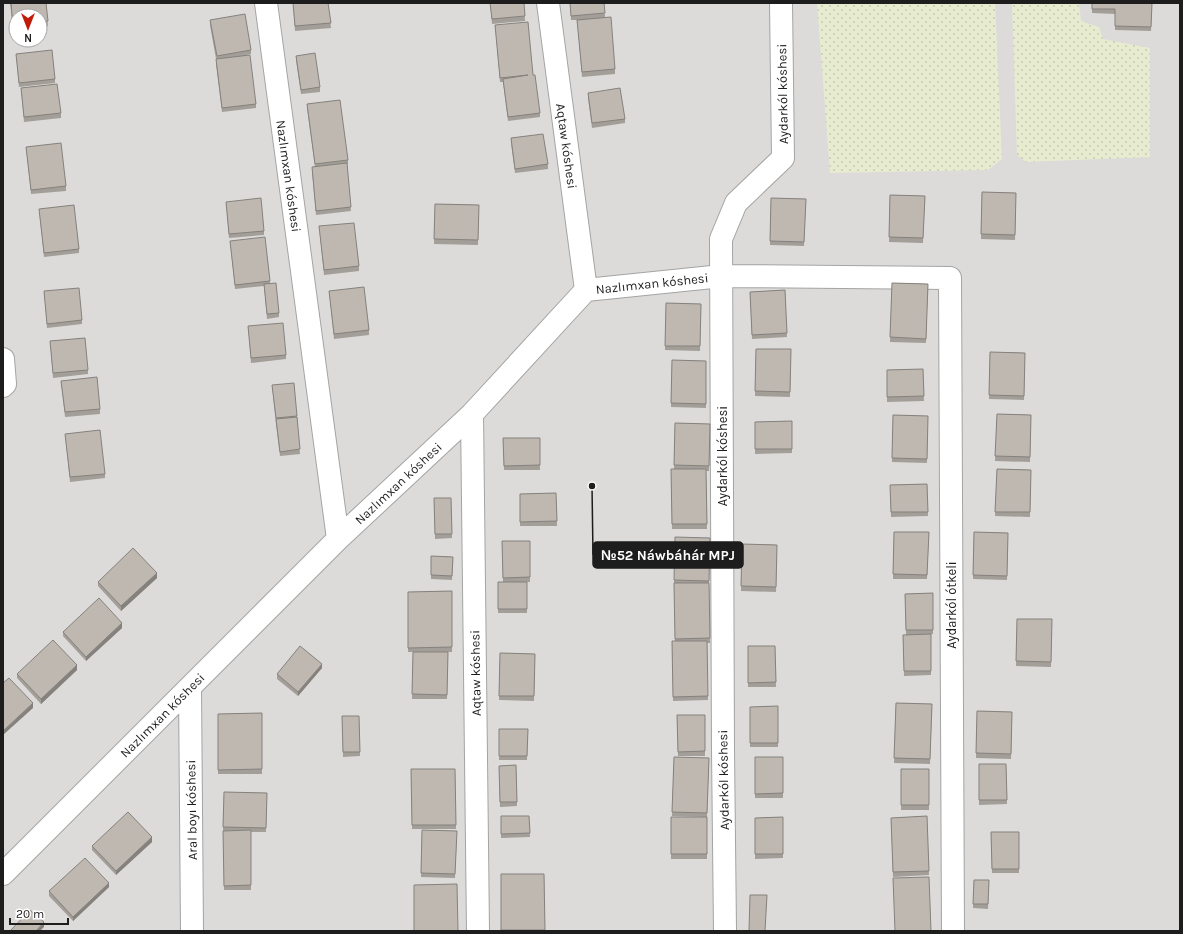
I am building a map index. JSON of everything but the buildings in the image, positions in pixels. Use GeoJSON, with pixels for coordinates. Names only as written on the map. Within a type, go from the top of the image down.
{"type":"FeatureCollection","features":[{"type":"Feature","properties":{"kind":"street","name":"Nazlımxan kóshesi"},"geometry":{"type":"LineString","coordinates":[[266,3],[338,539]]}},
{"type":"Feature","properties":{"kind":"street","name":"Aqtaw kóshesi"},"geometry":{"type":"LineString","coordinates":[[548,3],[586,290]]}},
{"type":"Feature","properties":{"kind":"street","name":"Aydarkól kóshesi"},"geometry":{"type":"LineString","coordinates":[[726,931],[722,742],[721,238],[736,203],[783,158],[781,3]]}},
{"type":"Feature","properties":{"kind":"street","name":"Nazlımxan kóshesi"},"geometry":{"type":"LineString","coordinates":[[3,874],[338,539],[472,414],[586,290],[722,276],[950,278]]}},
{"type":"Feature","properties":{"kind":"street","name":"Aydarkól ótkeli"},"geometry":{"type":"LineString","coordinates":[[950,278],[952,931]]}},
{"type":"Feature","properties":{"kind":"street"},"geometry":{"type":"LineString","coordinates":[[3,359],[4,385]]}},
{"type":"Feature","properties":{"kind":"street","name":"Aqtaw kóshesi"},"geometry":{"type":"LineString","coordinates":[[472,414],[478,931]]}},
{"type":"Feature","properties":{"kind":"street","name":"Aral boyı kóshesi"},"geometry":{"type":"LineString","coordinates":[[190,688],[192,931]]}},
{"type":"Feature","properties":{"kind":"shaded area"},"geometry":{"type":"Polygon","coordinates":[[[3,3],[1180,3],[1180,931],[3,931],[3,3]]]}},
{"type":"Feature","properties":{"kind":"green space"},"geometry":{"type":"Polygon","coordinates":[[[817,3],[995,3],[1002,159],[988,170],[830,173],[817,3]]]}},
{"type":"Feature","properties":{"kind":"green space"},"geometry":{"type":"Polygon","coordinates":[[[1012,3],[1079,3],[1081,21],[1099,27],[1103,39],[1150,48],[1150,157],[1026,162],[1017,155],[1012,3]]]}},
{"type":"Feature","properties":{"kind":"place","name":"№52 Náwbáhár MPJ"},"geometry":{"type":"Point","coordinates":[592,486]}}]}
